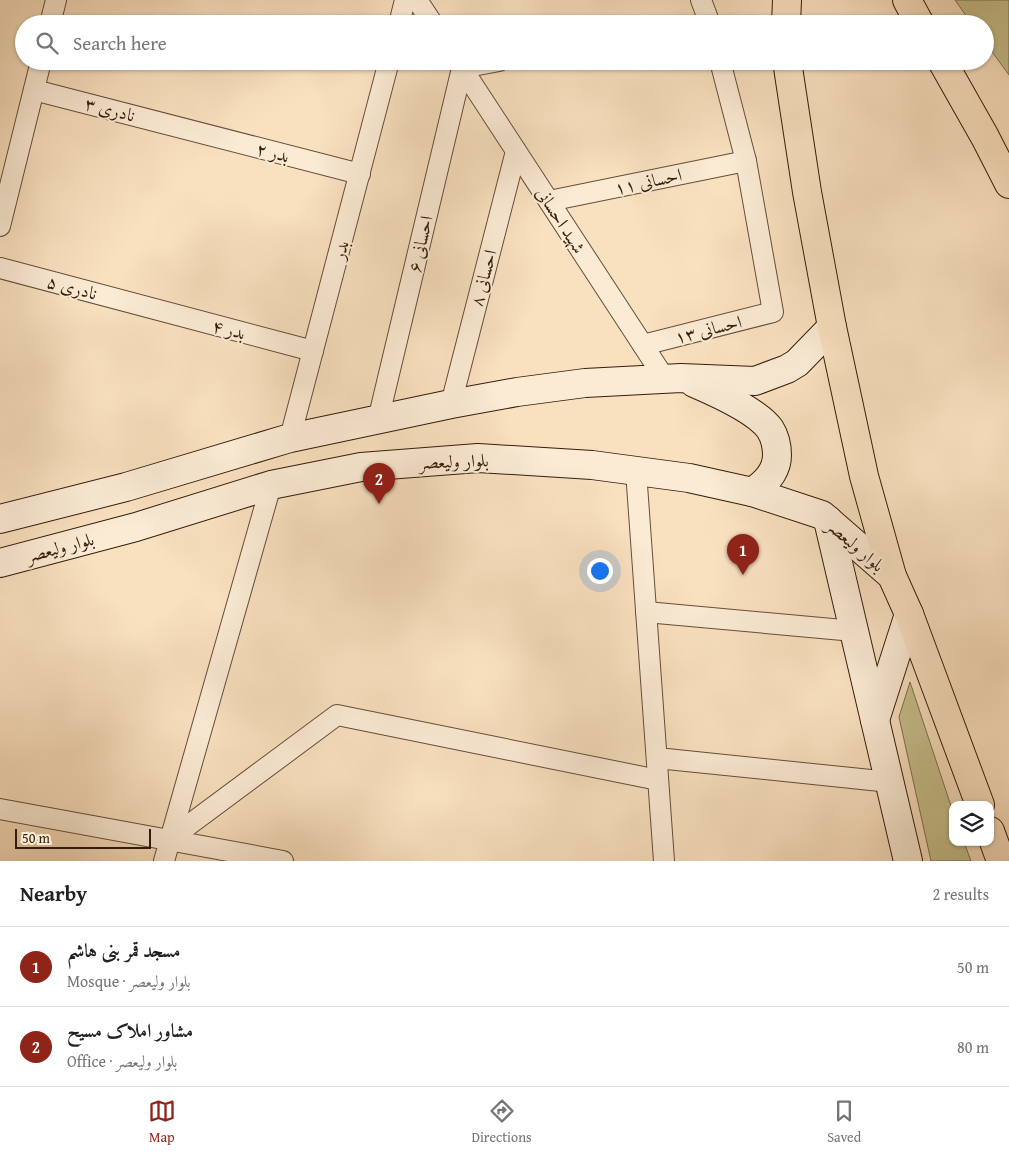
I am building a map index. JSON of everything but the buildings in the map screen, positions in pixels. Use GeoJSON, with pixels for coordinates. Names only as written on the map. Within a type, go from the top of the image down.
{"type":"FeatureCollection","features":[{"type":"Feature","properties":{"kind":"highway"},"geometry":{"type":"LineString","coordinates":[[906,0],[915,15]]}},
{"type":"Feature","properties":{"kind":"highway"},"geometry":{"type":"LineString","coordinates":[[788,70],[807,192],[832,327],[864,476],[892,576],[909,614],[979,801]]}},
{"type":"Feature","properties":{"kind":"highway"},"geometry":{"type":"LineString","coordinates":[[947,70],[985,136],[1009,184]]}},
{"type":"Feature","properties":{"kind":"highway"},"geometry":{"type":"LineString","coordinates":[[994,841],[1002,861]]}},
{"type":"Feature","properties":{"kind":"main road"},"geometry":{"type":"LineString","coordinates":[[985,136],[1009,149]]}},
{"type":"Feature","properties":{"kind":"main road"},"geometry":{"type":"LineString","coordinates":[[0,518],[126,487],[290,438],[450,404],[584,383],[673,378],[755,381],[776,374],[797,363],[832,327]]}},
{"type":"Feature","properties":{"kind":"main road"},"geometry":{"type":"LineString","coordinates":[[673,378],[722,395],[762,421],[770,429],[777,449],[776,465],[769,479],[752,492]]}},
{"type":"Feature","properties":{"kind":"main road","name":"بلوار ولیعصر"},"geometry":{"type":"LineString","coordinates":[[0,563],[136,526],[271,485],[361,467],[478,458],[592,465],[689,478],[752,492],[822,515],[892,576]]}},
{"type":"Feature","properties":{"kind":"main road"},"geometry":{"type":"LineString","coordinates":[[828,520],[908,861]]}},
{"type":"Feature","properties":{"kind":"main road"},"geometry":{"type":"LineString","coordinates":[[875,720],[909,614]]}},
{"type":"Feature","properties":{"kind":"street"},"geometry":{"type":"LineString","coordinates":[[52,15],[56,0]]}},
{"type":"Feature","properties":{"kind":"street"},"geometry":{"type":"LineString","coordinates":[[401,15],[405,0]]}},
{"type":"Feature","properties":{"kind":"street"},"geometry":{"type":"LineString","coordinates":[[418,0],[427,15]]}},
{"type":"Feature","properties":{"kind":"street"},"geometry":{"type":"LineString","coordinates":[[701,0],[703,15]]}},
{"type":"Feature","properties":{"kind":"street"},"geometry":{"type":"LineString","coordinates":[[0,226],[7,168],[34,90],[39,70]]}},
{"type":"Feature","properties":{"kind":"street","name":"بدر"},"geometry":{"type":"LineString","coordinates":[[290,438],[387,70]]}},
{"type":"Feature","properties":{"kind":"street","name":"احسانی ۶"},"geometry":{"type":"LineString","coordinates":[[378,420],[459,70]]}},
{"type":"Feature","properties":{"kind":"street","name":"شهید احسانی"},"geometry":{"type":"LineString","coordinates":[[463,70],[643,345],[673,378]]}},
{"type":"Feature","properties":{"kind":"street"},"geometry":{"type":"LineString","coordinates":[[722,70],[746,161]]}},
{"type":"Feature","properties":{"kind":"street","name":"نادری ۳"},"geometry":{"type":"LineString","coordinates":[[34,90],[186,129]]}},
{"type":"Feature","properties":{"kind":"street","name":"بدر ۲"},"geometry":{"type":"LineString","coordinates":[[186,129],[360,174]]}},
{"type":"Feature","properties":{"kind":"street","name":"احسانی ۸"},"geometry":{"type":"LineString","coordinates":[[450,404],[516,151]]}},
{"type":"Feature","properties":{"kind":"street","name":"احسانی ۱۱"},"geometry":{"type":"LineString","coordinates":[[549,201],[746,161]]}},
{"type":"Feature","properties":{"kind":"street","name":"احسانی ۱۳"},"geometry":{"type":"LineString","coordinates":[[643,345],[772,312],[746,161]]}},
{"type":"Feature","properties":{"kind":"street","name":"نادری ۵"},"geometry":{"type":"LineString","coordinates":[[0,268],[144,306]]}},
{"type":"Feature","properties":{"kind":"street","name":"بدر ۴"},"geometry":{"type":"LineString","coordinates":[[144,306],[313,351]]}},
{"type":"Feature","properties":{"kind":"street"},"geometry":{"type":"LineString","coordinates":[[636,471],[664,861]]}},
{"type":"Feature","properties":{"kind":"street"},"geometry":{"type":"LineString","coordinates":[[164,861],[271,485]]}},
{"type":"Feature","properties":{"kind":"street"},"geometry":{"type":"LineString","coordinates":[[646,612],[854,631]]}},
{"type":"Feature","properties":{"kind":"street"},"geometry":{"type":"LineString","coordinates":[[170,839],[337,715],[658,780]]}},
{"type":"Feature","properties":{"kind":"street"},"geometry":{"type":"LineString","coordinates":[[657,758],[890,782]]}},
{"type":"Feature","properties":{"kind":"street"},"geometry":{"type":"LineString","coordinates":[[0,808],[283,861]]}},
{"type":"Feature","properties":{"kind":"shaded area"},"geometry":{"type":"Polygon","coordinates":[[[955,0],[1009,0],[1009,75],[994,54],[994,15],[966,15],[955,0]]]}},
{"type":"Feature","properties":{"kind":"shaded area"},"geometry":{"type":"Polygon","coordinates":[[[910,682],[949,801],[949,846],[965,846],[971,861],[931,861],[899,717],[910,682]]]}},
{"type":"Feature","properties":{"kind":"place","name":"مشاور املاک مسیح"},"geometry":{"type":"Point","coordinates":[379,504]}},
{"type":"Feature","properties":{"kind":"place","name":"مسجد قمر بنی هاشم"},"geometry":{"type":"Point","coordinates":[743,575]}}]}
